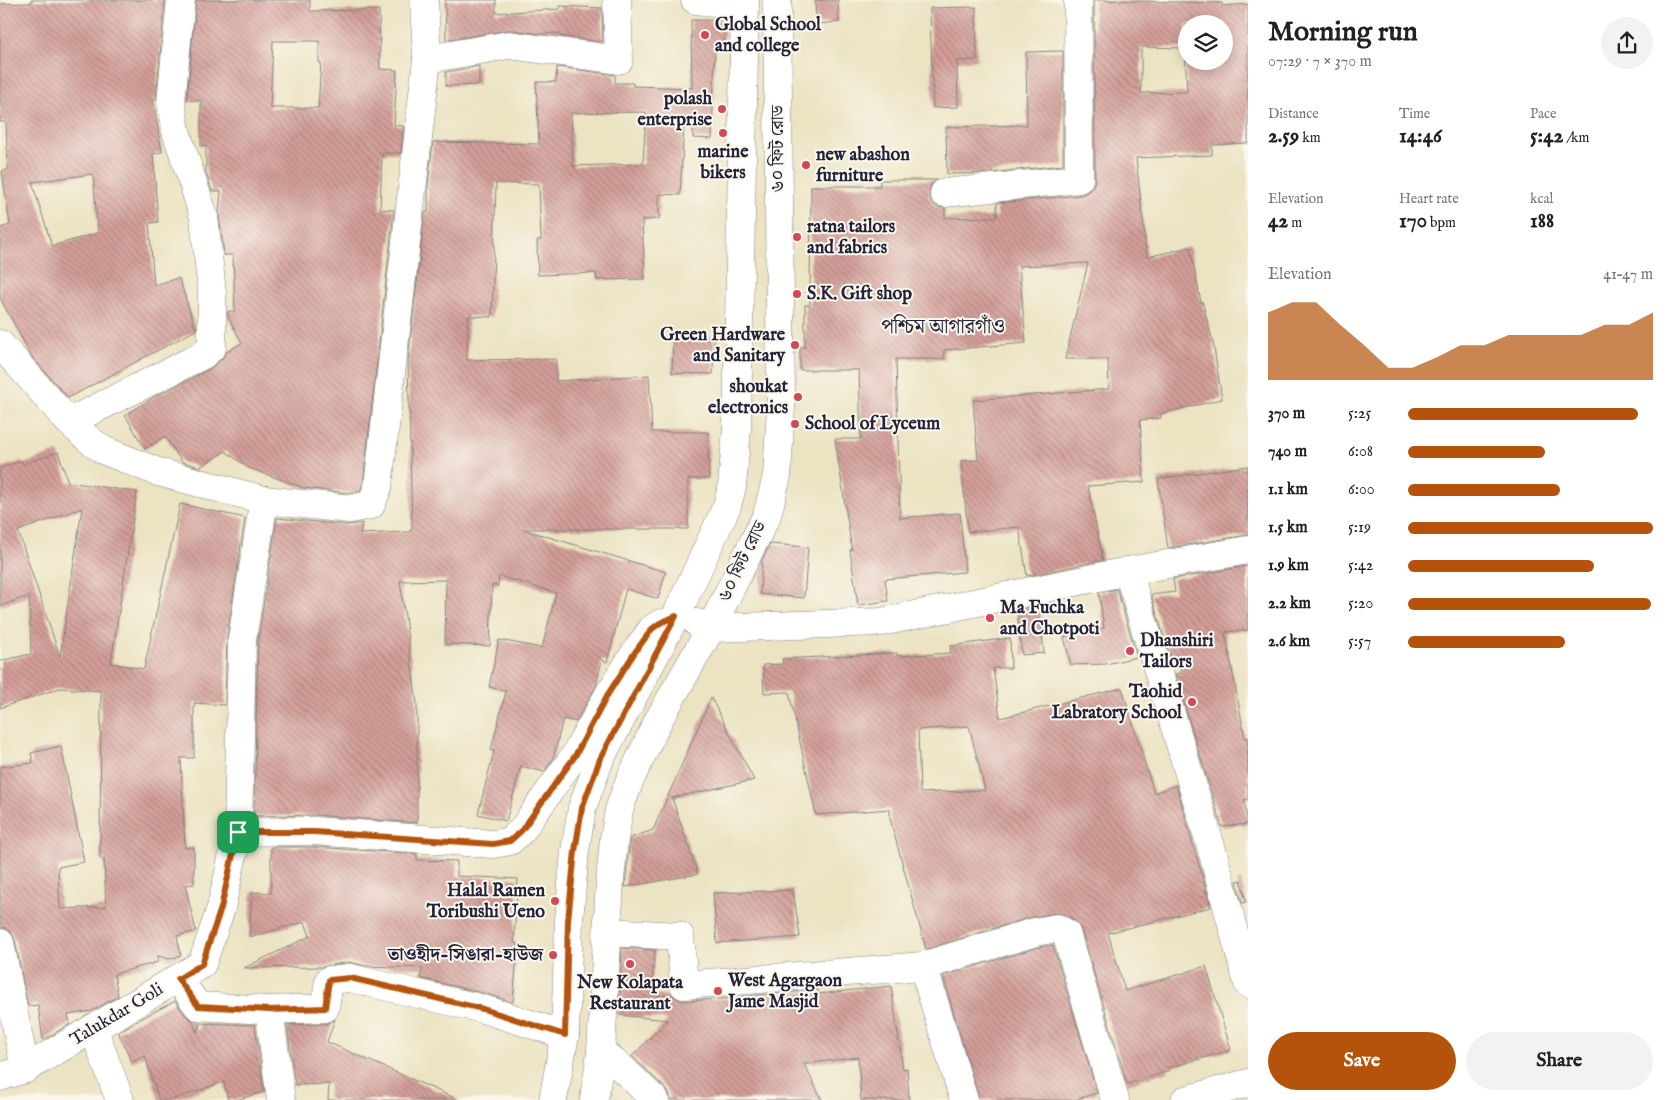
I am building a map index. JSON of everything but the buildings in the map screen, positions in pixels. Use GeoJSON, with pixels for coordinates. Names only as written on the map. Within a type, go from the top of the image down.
{"type":"FeatureCollection","features":[{"type":"Feature","properties":{"kind":"street"},"geometry":{"type":"LineString","coordinates":[[69,422],[203,355],[212,347],[212,293],[204,217],[176,131],[172,102],[181,0]]}},
{"type":"Feature","properties":{"kind":"street"},"geometry":{"type":"LineString","coordinates":[[0,344],[69,422],[103,450],[158,472],[264,500],[350,509],[371,505],[378,487],[427,59],[424,0]]}},
{"type":"Feature","properties":{"kind":"street"},"geometry":{"type":"LineString","coordinates":[[427,59],[509,45],[619,60],[617,0]]}},
{"type":"Feature","properties":{"kind":"street"},"geometry":{"type":"LineString","coordinates":[[694,0],[745,2]]}},
{"type":"Feature","properties":{"kind":"street","name":"৬০ ফিট রোড"},"geometry":{"type":"LineString","coordinates":[[594,1100],[601,1052],[614,838],[622,801],[658,720],[711,628],[767,515],[777,476],[781,406],[777,0]]}},
{"type":"Feature","properties":{"kind":"street"},"geometry":{"type":"LineString","coordinates":[[944,193],[1079,179],[1078,0]]}},
{"type":"Feature","properties":{"kind":"street","name":"৬০ ফিট রোড"},"geometry":{"type":"LineString","coordinates":[[553,1100],[565,1035],[568,920],[575,851],[582,808],[600,759],[676,616],[727,506],[732,487],[737,428],[745,2]]}},
{"type":"Feature","properties":{"kind":"street","name":"Talukdar Goli"},"geometry":{"type":"LineString","coordinates":[[12,1073],[202,964],[221,908],[238,832],[242,639],[264,500]]}},
{"type":"Feature","properties":{"kind":"street"},"geometry":{"type":"LineString","coordinates":[[238,832],[314,832],[493,844],[510,841],[522,830],[575,756],[608,694],[635,652],[652,629],[676,616],[711,628],[881,622],[1128,571],[1248,550]]}},
{"type":"Feature","properties":{"kind":"street"},"geometry":{"type":"LineString","coordinates":[[1128,571],[1212,850],[1248,984]]}},
{"type":"Feature","properties":{"kind":"street"},"geometry":{"type":"LineString","coordinates":[[608,932],[680,936],[684,985],[923,966],[1035,932],[1057,928],[1066,933],[1115,1100]]}},
{"type":"Feature","properties":{"kind":"street"},"geometry":{"type":"LineString","coordinates":[[0,943],[12,1073]]}},
{"type":"Feature","properties":{"kind":"street"},"geometry":{"type":"LineString","coordinates":[[923,966],[964,1100]]}},
{"type":"Feature","properties":{"kind":"street"},"geometry":{"type":"LineString","coordinates":[[178,979],[198,1006],[269,1010],[325,1008],[329,980],[350,978],[483,1009],[565,1035]]}},
{"type":"Feature","properties":{"kind":"street"},"geometry":{"type":"LineString","coordinates":[[269,1010],[281,1100]]}},
{"type":"Feature","properties":{"kind":"street"},"geometry":{"type":"LineString","coordinates":[[93,1028],[120,1100]]}},
{"type":"Feature","properties":{"kind":"street"},"geometry":{"type":"LineString","coordinates":[[601,1052],[624,1070],[655,1100]]}},
{"type":"Feature","properties":{"kind":"street"},"geometry":{"type":"LineString","coordinates":[[1185,1100],[1248,1083]]}},
{"type":"Feature","properties":{"kind":"place","name":"Global School and college"},"geometry":{"type":"Point","coordinates":[705,35]}},
{"type":"Feature","properties":{"kind":"place","name":"polash enterprise"},"geometry":{"type":"Point","coordinates":[722,109]}},
{"type":"Feature","properties":{"kind":"place","name":"marine bikers"},"geometry":{"type":"Point","coordinates":[723,133]}},
{"type":"Feature","properties":{"kind":"place","name":"new abashon furniture"},"geometry":{"type":"Point","coordinates":[806,165]}},
{"type":"Feature","properties":{"kind":"place","name":"ratna tailors and fabrics"},"geometry":{"type":"Point","coordinates":[797,237]}},
{"type":"Feature","properties":{"kind":"place","name":"S.K. Gift shop"},"geometry":{"type":"Point","coordinates":[797,294]}},
{"type":"Feature","properties":{"kind":"place","name":"Green Hardware and Sanitary"},"geometry":{"type":"Point","coordinates":[795,345]}},
{"type":"Feature","properties":{"kind":"place","name":"shoukat electronics"},"geometry":{"type":"Point","coordinates":[798,397]}},
{"type":"Feature","properties":{"kind":"place","name":"School of Lyceum"},"geometry":{"type":"Point","coordinates":[795,424]}},
{"type":"Feature","properties":{"kind":"place","name":"Ma Fuchka and Chotpoti"},"geometry":{"type":"Point","coordinates":[990,618]}},
{"type":"Feature","properties":{"kind":"place","name":"Dhanshiri Tailors"},"geometry":{"type":"Point","coordinates":[1130,651]}},
{"type":"Feature","properties":{"kind":"place","name":"Taohid Labratory School"},"geometry":{"type":"Point","coordinates":[1192,702]}},
{"type":"Feature","properties":{"kind":"place","name":"Halal Ramen Toribushi Ueno"},"geometry":{"type":"Point","coordinates":[555,901]}},
{"type":"Feature","properties":{"kind":"place","name":"তাওহীদ-সিঙারা-হাউজ"},"geometry":{"type":"Point","coordinates":[553,955]}},
{"type":"Feature","properties":{"kind":"place","name":"New Kolapata Restaurant"},"geometry":{"type":"Point","coordinates":[630,964]}},
{"type":"Feature","properties":{"kind":"place","name":"West Agargaon Jame Masjid"},"geometry":{"type":"Point","coordinates":[718,991]}},
{"type":"Feature","properties":{"kind":"district","name":"পশ্চিম আগারগাঁও"},"geometry":{"type":"Point","coordinates":[943,327]}},
{"type":"Feature","properties":{"kind":"route"},"geometry":{"type":"LineString","coordinates":[[676,616],[600,759],[582,808],[575,851],[568,920],[565,1035],[483,1009],[350,978],[329,980],[325,1008],[269,1010],[198,1006],[178,979],[202,964],[221,908],[238,832],[314,832],[493,844],[510,841],[522,830],[575,756],[608,694],[635,652],[652,629],[676,616]]}}]}
